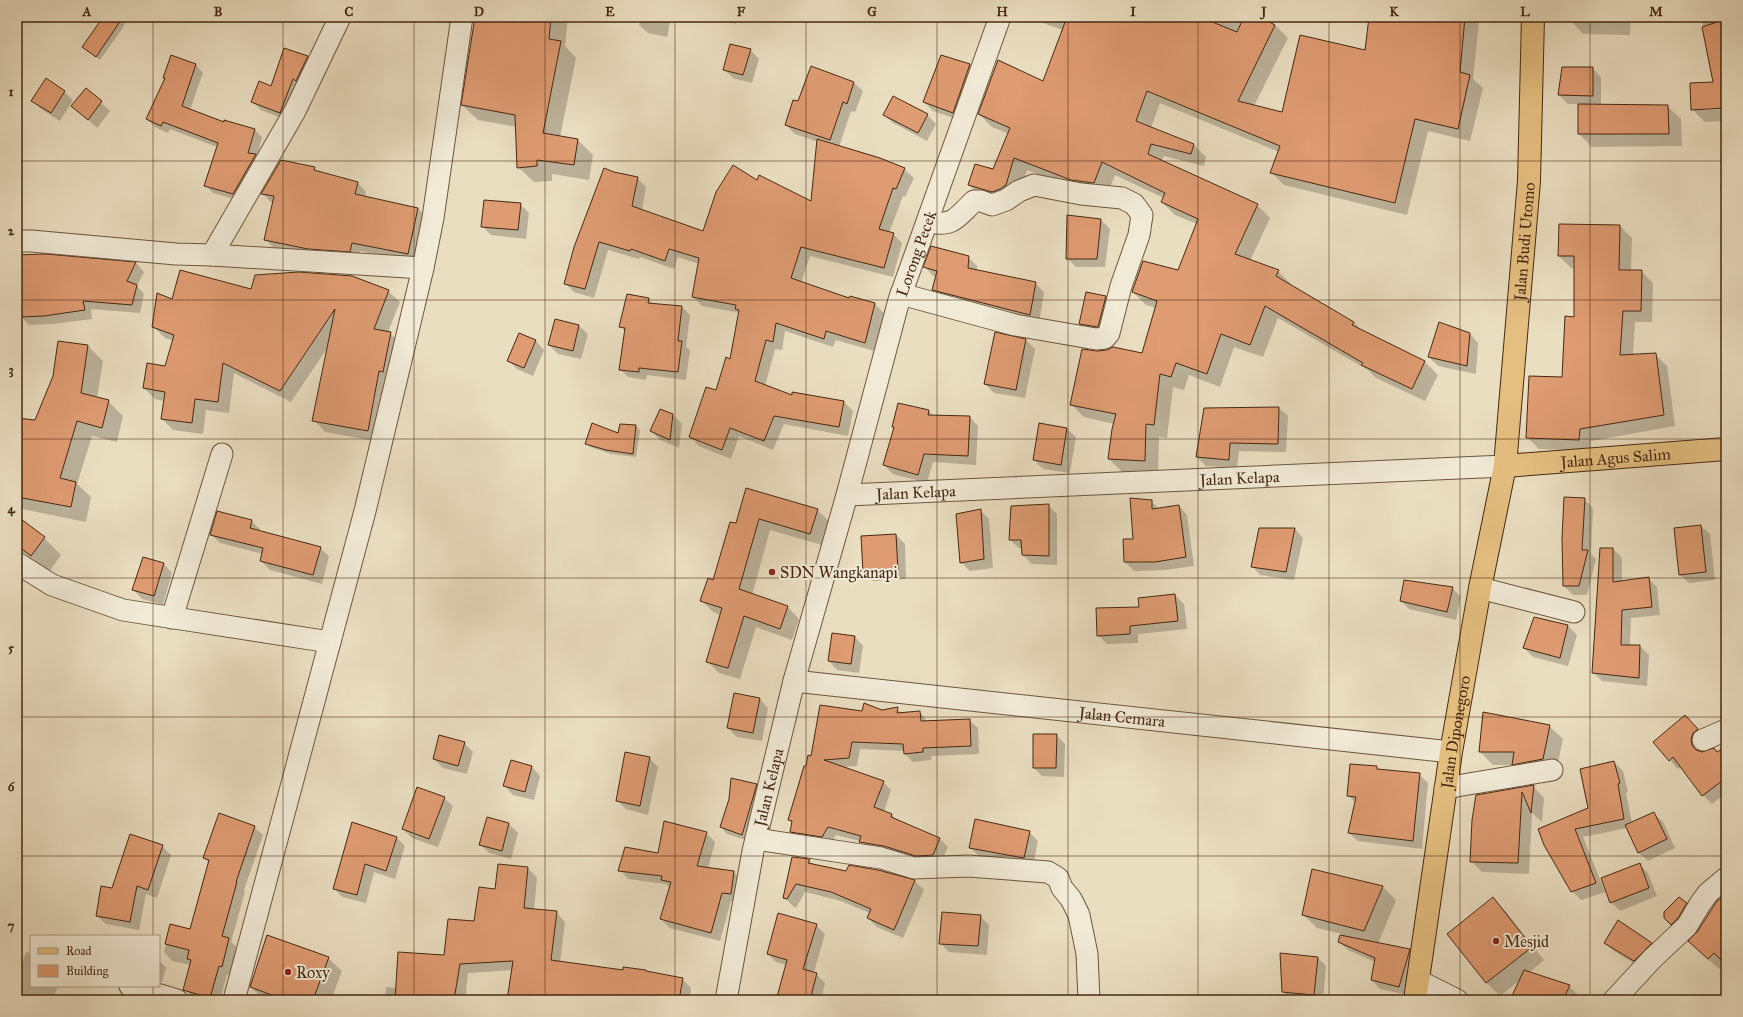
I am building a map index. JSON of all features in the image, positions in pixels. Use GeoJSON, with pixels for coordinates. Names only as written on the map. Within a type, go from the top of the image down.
{"type":"FeatureCollection","features":[{"type":"Feature","properties":{"kind":"main road","name":"Jalan Budi Utomo"},"geometry":{"type":"LineString","coordinates":[[1505,466],[1529,181],[1533,17]]}},
{"type":"Feature","properties":{"kind":"main road","name":"Jalan Agus Salim"},"geometry":{"type":"LineString","coordinates":[[1505,466],[1726,449]]}},
{"type":"Feature","properties":{"kind":"main road","name":"Jalan Diponegoro"},"geometry":{"type":"LineString","coordinates":[[1417,991],[1450,752],[1480,588],[1505,466]]}},
{"type":"Feature","properties":{"kind":"street"},"geometry":{"type":"LineString","coordinates":[[212,255],[295,111],[340,17]]}},
{"type":"Feature","properties":{"kind":"street"},"geometry":{"type":"LineString","coordinates":[[234,1000],[365,511],[423,268],[433,218],[462,17]]}},
{"type":"Feature","properties":{"kind":"street","name":"Lorong Pecek"},"geometry":{"type":"LineString","coordinates":[[847,495],[901,294],[1000,17]]}},
{"type":"Feature","properties":{"kind":"street"},"geometry":{"type":"LineString","coordinates":[[901,294],[1015,325],[1096,339],[1105,338],[1109,333],[1121,286],[1139,235],[1142,215],[1134,204],[1122,198],[1081,194],[1034,185],[1019,191],[1006,200],[992,205],[980,201],[974,201],[955,221],[939,225],[927,222]]}},
{"type":"Feature","properties":{"kind":"street"},"geometry":{"type":"LineString","coordinates":[[17,241],[176,254],[423,268]]}},
{"type":"Feature","properties":{"kind":"street"},"geometry":{"type":"LineString","coordinates":[[172,618],[222,454]]}},
{"type":"Feature","properties":{"kind":"street","name":"Jalan Kelapa"},"geometry":{"type":"LineString","coordinates":[[726,1000],[756,839],[794,681],[847,495],[1505,466]]}},
{"type":"Feature","properties":{"kind":"street"},"geometry":{"type":"LineString","coordinates":[[17,563],[52,585],[123,610],[330,642]]}},
{"type":"Feature","properties":{"kind":"street"},"geometry":{"type":"LineString","coordinates":[[1480,588],[1574,612]]}},
{"type":"Feature","properties":{"kind":"street","name":"Jalan Cemara"},"geometry":{"type":"LineString","coordinates":[[794,681],[1450,752]]}},
{"type":"Feature","properties":{"kind":"street"},"geometry":{"type":"LineString","coordinates":[[1703,740],[1726,730]]}},
{"type":"Feature","properties":{"kind":"street"},"geometry":{"type":"LineString","coordinates":[[1445,788],[1552,770]]}},
{"type":"Feature","properties":{"kind":"street"},"geometry":{"type":"LineString","coordinates":[[756,839],[881,858],[914,868],[968,866],[1048,872],[1058,878],[1062,888],[1071,899],[1079,915],[1087,954],[1090,1000]]}},
{"type":"Feature","properties":{"kind":"street"},"geometry":{"type":"LineString","coordinates":[[1614,1000],[1652,959],[1687,926],[1708,893],[1726,878]]}},
{"type":"Feature","properties":{"kind":"street"},"geometry":{"type":"LineString","coordinates":[[133,987],[177,1000]]}},
{"type":"Feature","properties":{"kind":"street"},"geometry":{"type":"LineString","coordinates":[[1417,991],[1457,1000]]}},
{"type":"Feature","properties":{"kind":"building"},"geometry":{"type":"Polygon","coordinates":[[[103,17],[123,17],[96,57],[82,47],[103,17]]]}},
{"type":"Feature","properties":{"kind":"building"},"geometry":{"type":"Polygon","coordinates":[[[475,17],[551,17],[549,39],[561,41],[543,133],[578,139],[574,165],[537,160],[537,166],[517,168],[515,115],[461,105],[475,17]]]}},
{"type":"Feature","properties":{"kind":"building"},"geometry":{"type":"Polygon","coordinates":[[[1067,17],[1106,17],[1118,21],[1120,17],[1200,17],[1237,32],[1244,17],[1260,17],[1275,25],[1238,101],[1282,112],[1300,35],[1365,50],[1369,17],[1465,17],[1460,72],[1470,75],[1458,129],[1415,119],[1395,203],[1270,173],[1280,146],[1147,91],[1136,121],[1194,144],[1191,154],[1151,144],[1148,154],[1258,204],[1235,254],[1279,270],[1276,276],[1354,322],[1352,325],[1425,361],[1412,389],[1361,365],[1363,363],[1265,306],[1250,345],[1221,334],[1207,374],[1176,363],[1171,377],[1160,374],[1154,425],[1146,424],[1145,461],[1108,459],[1112,429],[1116,414],[1070,405],[1082,349],[1097,351],[1107,350],[1113,347],[1142,353],[1157,301],[1132,292],[1143,261],[1178,270],[1198,219],[1161,202],[1165,193],[1102,162],[1094,183],[1071,180],[1014,158],[1006,185],[1000,189],[992,192],[968,185],[975,164],[993,169],[1010,128],[978,114],[998,60],[1043,81],[1067,17]]]}},
{"type":"Feature","properties":{"kind":"building"},"geometry":{"type":"Polygon","coordinates":[[[1726,19],[1726,108],[1691,110],[1690,83],[1713,82],[1702,27],[1726,19]]]}},
{"type":"Feature","properties":{"kind":"building"},"geometry":{"type":"Polygon","coordinates":[[[730,44],[751,49],[743,75],[723,70],[730,44]]]}},
{"type":"Feature","properties":{"kind":"building"},"geometry":{"type":"Polygon","coordinates":[[[284,48],[308,56],[296,81],[293,79],[280,113],[251,102],[259,81],[271,86],[284,48]]]}},
{"type":"Feature","properties":{"kind":"building"},"geometry":{"type":"Polygon","coordinates":[[[171,55],[196,64],[182,106],[224,122],[224,120],[255,129],[248,153],[256,154],[233,194],[204,186],[218,143],[163,122],[161,126],[146,119],[165,78],[163,78],[171,55]]]}},
{"type":"Feature","properties":{"kind":"building"},"geometry":{"type":"Polygon","coordinates":[[[941,55],[970,64],[953,113],[923,102],[941,55]]]}},
{"type":"Feature","properties":{"kind":"building"},"geometry":{"type":"Polygon","coordinates":[[[811,66],[854,82],[847,104],[843,102],[830,140],[785,125],[793,100],[798,101],[811,66]]]}},
{"type":"Feature","properties":{"kind":"building"},"geometry":{"type":"Polygon","coordinates":[[[1562,67],[1593,67],[1593,96],[1558,95],[1562,67]]]}},
{"type":"Feature","properties":{"kind":"building"},"geometry":{"type":"Polygon","coordinates":[[[46,78],[65,91],[51,113],[31,101],[46,78]]]}},
{"type":"Feature","properties":{"kind":"building"},"geometry":{"type":"Polygon","coordinates":[[[86,88],[102,101],[88,120],[71,106],[86,88]]]}},
{"type":"Feature","properties":{"kind":"building"},"geometry":{"type":"Polygon","coordinates":[[[893,96],[928,114],[918,133],[883,115],[893,96]]]}},
{"type":"Feature","properties":{"kind":"building"},"geometry":{"type":"Polygon","coordinates":[[[1578,104],[1668,105],[1669,134],[1578,134],[1578,104]]]}},
{"type":"Feature","properties":{"kind":"building"},"geometry":{"type":"Polygon","coordinates":[[[817,139],[880,158],[905,168],[896,189],[893,188],[879,229],[894,233],[884,268],[801,247],[791,278],[849,298],[850,296],[875,303],[865,343],[826,331],[824,339],[776,323],[773,342],[766,340],[755,381],[792,395],[792,392],[844,401],[839,427],[774,416],[764,441],[730,428],[722,450],[689,437],[706,387],[716,390],[726,357],[730,359],[739,310],[735,309],[736,305],[692,297],[699,258],[669,249],[665,261],[631,249],[630,251],[599,242],[585,289],[564,284],[574,247],[604,168],[614,172],[638,177],[632,206],[703,231],[716,192],[733,165],[757,180],[759,175],[811,201],[817,139]]]}},
{"type":"Feature","properties":{"kind":"building"},"geometry":{"type":"Polygon","coordinates":[[[281,160],[315,167],[314,170],[358,182],[355,194],[418,208],[408,254],[352,243],[350,252],[308,249],[264,240],[274,196],[261,194],[281,160]]]}},
{"type":"Feature","properties":{"kind":"building"},"geometry":{"type":"Polygon","coordinates":[[[484,200],[521,203],[518,230],[481,227],[484,200]]]}},
{"type":"Feature","properties":{"kind":"building"},"geometry":{"type":"Polygon","coordinates":[[[1067,215],[1101,219],[1097,259],[1066,259],[1067,215]]]}},
{"type":"Feature","properties":{"kind":"building"},"geometry":{"type":"Polygon","coordinates":[[[1559,224],[1620,225],[1619,270],[1642,270],[1641,311],[1623,311],[1620,355],[1656,353],[1664,415],[1580,429],[1579,440],[1526,438],[1529,376],[1562,377],[1565,316],[1574,317],[1574,256],[1558,256],[1559,224]]]}},
{"type":"Feature","properties":{"kind":"building"},"geometry":{"type":"Polygon","coordinates":[[[931,246],[969,256],[968,268],[1036,282],[1030,315],[932,290],[937,271],[923,267],[931,246]]]}},
{"type":"Feature","properties":{"kind":"building"},"geometry":{"type":"Polygon","coordinates":[[[46,254],[136,262],[127,281],[137,285],[132,305],[83,301],[85,310],[44,316],[20,317],[20,283],[17,284],[17,255],[46,254]]]}},
{"type":"Feature","properties":{"kind":"building"},"geometry":{"type":"Polygon","coordinates":[[[180,270],[251,289],[255,275],[299,272],[352,276],[389,290],[374,329],[391,332],[383,372],[379,371],[368,431],[312,421],[335,309],[280,391],[223,363],[218,402],[195,399],[192,423],[161,419],[165,392],[143,388],[147,363],[165,366],[174,335],[152,327],[157,293],[172,299],[180,270]]]}},
{"type":"Feature","properties":{"kind":"building"},"geometry":{"type":"Polygon","coordinates":[[[1086,292],[1106,296],[1098,327],[1079,324],[1086,292]]]}},
{"type":"Feature","properties":{"kind":"building"},"geometry":{"type":"Polygon","coordinates":[[[627,294],[649,298],[648,303],[682,306],[678,341],[682,341],[678,372],[639,368],[639,372],[619,370],[625,328],[619,327],[627,294]]]}},
{"type":"Feature","properties":{"kind":"building"},"geometry":{"type":"Polygon","coordinates":[[[555,319],[579,325],[573,351],[548,345],[555,319]]]}},
{"type":"Feature","properties":{"kind":"building"},"geometry":{"type":"Polygon","coordinates":[[[1439,322],[1470,333],[1467,366],[1428,357],[1439,322]]]}},
{"type":"Feature","properties":{"kind":"building"},"geometry":{"type":"Polygon","coordinates":[[[995,332],[1026,339],[1016,390],[984,384],[995,332]]]}},
{"type":"Feature","properties":{"kind":"building"},"geometry":{"type":"Polygon","coordinates":[[[519,333],[536,340],[524,368],[507,361],[519,333]]]}},
{"type":"Feature","properties":{"kind":"building"},"geometry":{"type":"Polygon","coordinates":[[[58,341],[88,345],[81,393],[109,400],[102,428],[77,421],[60,478],[76,482],[71,507],[17,497],[17,418],[35,420],[53,376],[58,341]]]}},
{"type":"Feature","properties":{"kind":"building"},"geometry":{"type":"Polygon","coordinates":[[[898,403],[929,410],[928,415],[970,416],[968,456],[924,454],[918,475],[883,465],[894,427],[892,427],[898,403]]]}},
{"type":"Feature","properties":{"kind":"building"},"geometry":{"type":"Polygon","coordinates":[[[1279,407],[1278,444],[1230,443],[1229,460],[1196,457],[1204,408],[1279,407]]]}},
{"type":"Feature","properties":{"kind":"building"},"geometry":{"type":"Polygon","coordinates":[[[660,409],[673,414],[670,440],[650,431],[660,409]]]}},
{"type":"Feature","properties":{"kind":"building"},"geometry":{"type":"Polygon","coordinates":[[[592,423],[618,433],[620,424],[636,425],[633,454],[606,450],[585,444],[592,423]]]}},
{"type":"Feature","properties":{"kind":"building"},"geometry":{"type":"Polygon","coordinates":[[[1039,423],[1067,428],[1061,465],[1033,460],[1039,423]]]}},
{"type":"Feature","properties":{"kind":"building"},"geometry":{"type":"Polygon","coordinates":[[[746,488],[818,509],[810,534],[759,519],[739,589],[788,606],[780,629],[744,616],[728,668],[706,662],[722,608],[700,601],[708,578],[713,580],[730,522],[736,523],[746,488]]]}},
{"type":"Feature","properties":{"kind":"building"},"geometry":{"type":"Polygon","coordinates":[[[1564,497],[1585,498],[1582,550],[1588,550],[1579,586],[1563,586],[1562,538],[1564,497]]]}},
{"type":"Feature","properties":{"kind":"building"},"geometry":{"type":"Polygon","coordinates":[[[1130,498],[1152,500],[1152,509],[1179,505],[1186,557],[1155,562],[1124,562],[1123,539],[1133,539],[1130,498]]]}},
{"type":"Feature","properties":{"kind":"building"},"geometry":{"type":"Polygon","coordinates":[[[1049,504],[1049,556],[1022,555],[1021,540],[1009,540],[1011,506],[1049,504]]]}},
{"type":"Feature","properties":{"kind":"building"},"geometry":{"type":"Polygon","coordinates":[[[981,509],[984,559],[960,563],[956,514],[981,509]]]}},
{"type":"Feature","properties":{"kind":"building"},"geometry":{"type":"Polygon","coordinates":[[[217,511],[252,520],[250,528],[321,547],[313,575],[260,561],[263,548],[210,535],[217,511]]]}},
{"type":"Feature","properties":{"kind":"building"},"geometry":{"type":"Polygon","coordinates":[[[17,516],[45,537],[31,556],[17,545],[17,516]]]}},
{"type":"Feature","properties":{"kind":"building"},"geometry":{"type":"Polygon","coordinates":[[[1701,525],[1706,572],[1679,575],[1674,528],[1701,525]]]}},
{"type":"Feature","properties":{"kind":"building"},"geometry":{"type":"Polygon","coordinates":[[[1259,528],[1295,528],[1286,572],[1251,567],[1259,528]]]}},
{"type":"Feature","properties":{"kind":"building"},"geometry":{"type":"Polygon","coordinates":[[[896,534],[898,570],[863,572],[861,536],[896,534]]]}},
{"type":"Feature","properties":{"kind":"building"},"geometry":{"type":"Polygon","coordinates":[[[1600,548],[1613,548],[1613,582],[1649,577],[1652,607],[1622,610],[1621,645],[1640,645],[1639,678],[1592,673],[1600,548]]]}},
{"type":"Feature","properties":{"kind":"building"},"geometry":{"type":"Polygon","coordinates":[[[143,557],[164,563],[154,596],[132,590],[143,557]]]}},
{"type":"Feature","properties":{"kind":"building"},"geometry":{"type":"Polygon","coordinates":[[[1404,580],[1453,587],[1447,612],[1400,601],[1404,580]]]}},
{"type":"Feature","properties":{"kind":"building"},"geometry":{"type":"Polygon","coordinates":[[[1175,594],[1178,621],[1130,626],[1130,634],[1097,636],[1096,608],[1139,607],[1138,598],[1175,594]]]}},
{"type":"Feature","properties":{"kind":"building"},"geometry":{"type":"Polygon","coordinates":[[[1534,617],[1568,625],[1560,658],[1523,648],[1534,617]]]}},
{"type":"Feature","properties":{"kind":"building"},"geometry":{"type":"Polygon","coordinates":[[[832,633],[855,636],[851,664],[828,661],[832,633]]]}},
{"type":"Feature","properties":{"kind":"building"},"geometry":{"type":"Polygon","coordinates":[[[734,693],[760,698],[753,733],[727,728],[734,693]]]}},
{"type":"Feature","properties":{"kind":"building"},"geometry":{"type":"Polygon","coordinates":[[[864,703],[882,710],[898,707],[897,713],[920,711],[921,721],[970,719],[971,746],[923,748],[923,752],[904,754],[903,744],[852,742],[849,758],[824,760],[884,781],[874,807],[892,814],[891,817],[940,838],[933,855],[916,856],[884,846],[859,842],[861,836],[828,827],[822,837],[790,832],[792,821],[788,820],[804,766],[806,766],[808,755],[811,756],[820,705],[862,711],[864,703]]]}},
{"type":"Feature","properties":{"kind":"building"},"geometry":{"type":"Polygon","coordinates":[[[1483,712],[1550,725],[1543,759],[1512,765],[1514,752],[1479,752],[1483,712]]]}},
{"type":"Feature","properties":{"kind":"building"},"geometry":{"type":"Polygon","coordinates":[[[1685,715],[1698,729],[1693,733],[1691,739],[1692,745],[1696,750],[1702,752],[1714,748],[1717,752],[1726,746],[1726,778],[1702,796],[1673,757],[1669,761],[1653,742],[1685,715]]]}},
{"type":"Feature","properties":{"kind":"building"},"geometry":{"type":"Polygon","coordinates":[[[1033,734],[1057,734],[1056,768],[1033,768],[1033,734]]]}},
{"type":"Feature","properties":{"kind":"building"},"geometry":{"type":"Polygon","coordinates":[[[439,735],[465,742],[458,766],[433,759],[439,735]]]}},
{"type":"Feature","properties":{"kind":"building"},"geometry":{"type":"Polygon","coordinates":[[[625,752],[650,757],[640,806],[616,801],[625,752]]]}},
{"type":"Feature","properties":{"kind":"building"},"geometry":{"type":"Polygon","coordinates":[[[511,760],[532,766],[525,792],[503,786],[511,760]]]}},
{"type":"Feature","properties":{"kind":"building"},"geometry":{"type":"Polygon","coordinates":[[[1614,761],[1620,783],[1618,784],[1624,819],[1575,829],[1596,883],[1571,892],[1544,845],[1538,829],[1588,808],[1580,769],[1614,761]]]}},
{"type":"Feature","properties":{"kind":"building"},"geometry":{"type":"Polygon","coordinates":[[[1350,764],[1377,766],[1377,769],[1420,773],[1413,841],[1348,833],[1356,797],[1347,796],[1350,764]]]}},
{"type":"Feature","properties":{"kind":"building"},"geometry":{"type":"Polygon","coordinates":[[[731,778],[757,784],[742,835],[720,827],[729,799],[731,778]]]}},
{"type":"Feature","properties":{"kind":"building"},"geometry":{"type":"Polygon","coordinates":[[[1534,785],[1531,813],[1522,792],[1518,863],[1470,862],[1472,820],[1476,795],[1534,785]]]}},
{"type":"Feature","properties":{"kind":"building"},"geometry":{"type":"Polygon","coordinates":[[[417,787],[445,797],[429,839],[402,829],[417,787]]]}},
{"type":"Feature","properties":{"kind":"building"},"geometry":{"type":"Polygon","coordinates":[[[1654,812],[1667,839],[1638,853],[1625,825],[1654,812]]]}},
{"type":"Feature","properties":{"kind":"building"},"geometry":{"type":"Polygon","coordinates":[[[219,813],[255,826],[236,882],[222,936],[229,938],[222,967],[219,966],[210,998],[183,990],[191,960],[187,959],[189,950],[165,944],[170,924],[190,929],[209,860],[203,858],[219,813]]]}},
{"type":"Feature","properties":{"kind":"building"},"geometry":{"type":"Polygon","coordinates":[[[487,817],[509,823],[502,851],[479,845],[487,817]]]}},
{"type":"Feature","properties":{"kind":"building"},"geometry":{"type":"Polygon","coordinates":[[[975,819],[1030,831],[1024,858],[969,848],[975,819]]]}},
{"type":"Feature","properties":{"kind":"building"},"geometry":{"type":"Polygon","coordinates":[[[664,821],[707,832],[697,866],[734,871],[731,894],[722,893],[711,933],[660,919],[671,882],[661,880],[662,876],[618,871],[625,847],[658,853],[664,821]]]}},
{"type":"Feature","properties":{"kind":"building"},"geometry":{"type":"Polygon","coordinates":[[[352,822],[397,837],[386,871],[365,864],[357,895],[333,889],[352,822]]]}},
{"type":"Feature","properties":{"kind":"building"},"geometry":{"type":"Polygon","coordinates":[[[130,834],[163,845],[148,890],[137,886],[130,922],[96,916],[101,886],[112,888],[130,834]]]}},
{"type":"Feature","properties":{"kind":"building"},"geometry":{"type":"Polygon","coordinates":[[[792,857],[810,859],[808,863],[846,871],[849,865],[878,870],[915,880],[894,930],[867,918],[871,909],[831,892],[796,884],[787,899],[783,898],[792,857]]]}},
{"type":"Feature","properties":{"kind":"building"},"geometry":{"type":"Polygon","coordinates":[[[1640,863],[1649,888],[1610,903],[1601,878],[1640,863]]]}},
{"type":"Feature","properties":{"kind":"building"},"geometry":{"type":"Polygon","coordinates":[[[498,864],[528,867],[524,908],[557,911],[551,960],[623,970],[623,967],[646,970],[683,978],[679,1000],[642,996],[642,1000],[507,1000],[513,961],[460,964],[454,1000],[395,1000],[398,952],[444,955],[448,919],[474,921],[479,887],[495,889],[498,864]]]}},
{"type":"Feature","properties":{"kind":"building"},"geometry":{"type":"Polygon","coordinates":[[[1312,869],[1383,886],[1364,931],[1302,915],[1312,869]]]}},
{"type":"Feature","properties":{"kind":"building"},"geometry":{"type":"Polygon","coordinates":[[[1726,894],[1726,965],[1714,953],[1708,959],[1688,941],[1697,932],[1717,901],[1726,894]]]}},
{"type":"Feature","properties":{"kind":"building"},"geometry":{"type":"Polygon","coordinates":[[[1493,897],[1532,947],[1486,983],[1447,934],[1493,897]]]}},
{"type":"Feature","properties":{"kind":"building"},"geometry":{"type":"Polygon","coordinates":[[[1679,897],[1687,903],[1678,918],[1671,925],[1664,918],[1664,912],[1679,897]]]}},
{"type":"Feature","properties":{"kind":"building"},"geometry":{"type":"Polygon","coordinates":[[[942,912],[981,915],[978,946],[939,944],[942,912]]]}},
{"type":"Feature","properties":{"kind":"building"},"geometry":{"type":"Polygon","coordinates":[[[778,913],[817,924],[803,969],[817,973],[810,1000],[787,1000],[777,997],[787,960],[767,954],[778,913]]]}},
{"type":"Feature","properties":{"kind":"building"},"geometry":{"type":"Polygon","coordinates":[[[1618,920],[1652,943],[1634,961],[1604,943],[1618,920]]]}},
{"type":"Feature","properties":{"kind":"building","name":"Roxy"},"geometry":{"type":"Polygon","coordinates":[[[267,935],[329,957],[313,1000],[285,1000],[250,987],[267,935]]]}},
{"type":"Feature","properties":{"kind":"building"},"geometry":{"type":"Polygon","coordinates":[[[1340,935],[1410,949],[1399,987],[1371,980],[1375,958],[1338,942],[1340,935]]]}},
{"type":"Feature","properties":{"kind":"building"},"geometry":{"type":"Polygon","coordinates":[[[1280,953],[1318,957],[1314,995],[1282,992],[1280,953]]]}},
{"type":"Feature","properties":{"kind":"building"},"geometry":{"type":"Polygon","coordinates":[[[1524,970],[1570,985],[1563,1000],[1510,1000],[1524,970]]]}},
{"type":"Feature","properties":{"kind":"place","name":"SDN Wangkanapi"},"geometry":{"type":"Point","coordinates":[772,572]}},
{"type":"Feature","properties":{"kind":"place","name":"Mesjid"},"geometry":{"type":"Point","coordinates":[1496,941]}},
{"type":"Feature","properties":{"kind":"place","name":"Roxy"},"geometry":{"type":"Point","coordinates":[288,972]}}]}
